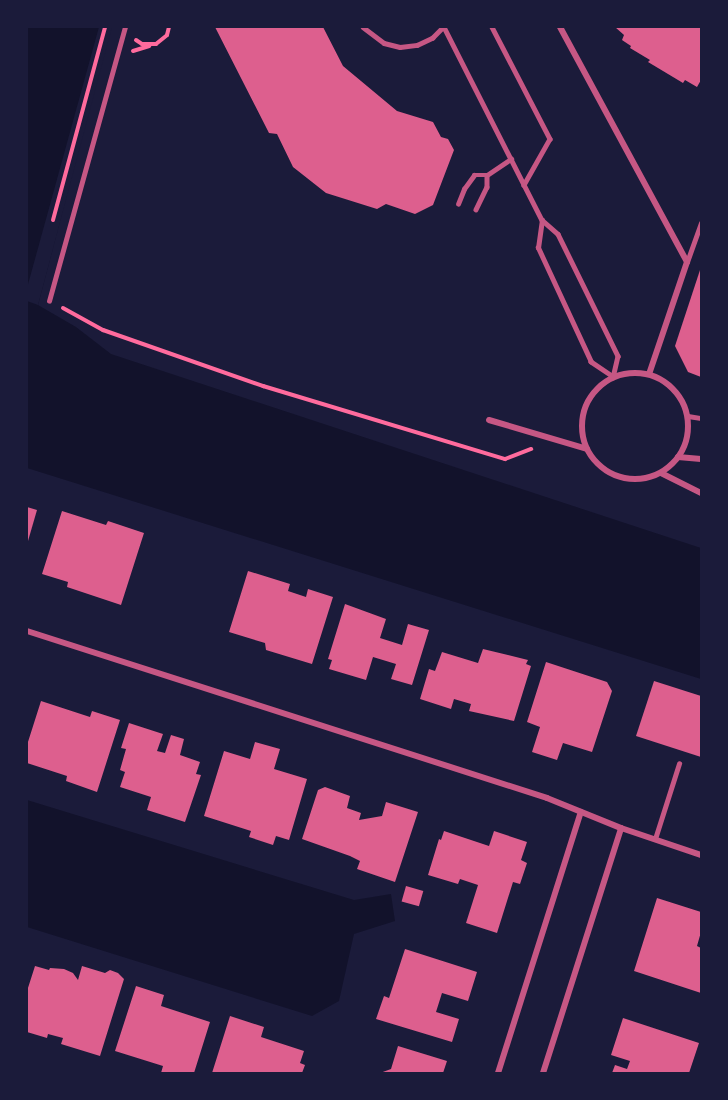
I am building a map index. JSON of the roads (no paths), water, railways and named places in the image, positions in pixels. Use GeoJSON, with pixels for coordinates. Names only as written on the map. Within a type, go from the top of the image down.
{"type":"FeatureCollection","features":[{"type":"Feature","properties":{"kind":"street"},"geometry":{"type":"LineString","coordinates":[[560,27],[687,262],[649,374]]}},
{"type":"Feature","properties":{"kind":"street"},"geometry":{"type":"LineString","coordinates":[[630,372],[649,374],[665,381],[679,394],[688,416],[689,428],[685,446],[678,457],[661,473],[644,479],[627,479],[610,474],[596,463],[587,449],[581,433],[582,416],[593,393],[613,377],[630,372]]}},
{"type":"Feature","properties":{"kind":"street"},"geometry":{"type":"LineString","coordinates":[[489,420],[587,449]]}},
{"type":"Feature","properties":{"kind":"street"},"geometry":{"type":"LineString","coordinates":[[678,457],[701,459]]}},
{"type":"Feature","properties":{"kind":"street"},"geometry":{"type":"LineString","coordinates":[[661,473],[701,493]]}},
{"type":"Feature","properties":{"kind":"street"},"geometry":{"type":"LineString","coordinates":[[27,631],[525,791],[621,828],[701,855]]}},
{"type":"Feature","properties":{"kind":"street"},"geometry":{"type":"LineString","coordinates":[[498,1073],[581,812]]}},
{"type":"Feature","properties":{"kind":"street"},"geometry":{"type":"LineString","coordinates":[[543,1073],[621,828]]}},
{"type":"Feature","properties":{"kind":"lane"},"geometry":{"type":"LineString","coordinates":[[49,301],[124,27]]}},
{"type":"Feature","properties":{"kind":"lane"},"geometry":{"type":"LineString","coordinates":[[363,27],[384,43],[400,47],[417,45],[432,38],[444,27],[542,220],[558,234],[618,356],[613,377],[591,362],[538,248],[542,220]]}},
{"type":"Feature","properties":{"kind":"lane"},"geometry":{"type":"LineString","coordinates":[[492,27],[550,139],[524,185]]}},
{"type":"Feature","properties":{"kind":"lane"},"geometry":{"type":"LineString","coordinates":[[458,204],[464,189],[474,175],[487,175],[511,159]]}},
{"type":"Feature","properties":{"kind":"lane"},"geometry":{"type":"LineString","coordinates":[[476,210],[487,187],[487,175]]}},
{"type":"Feature","properties":{"kind":"lane"},"geometry":{"type":"LineString","coordinates":[[687,262],[701,223]]}},
{"type":"Feature","properties":{"kind":"lane"},"geometry":{"type":"LineString","coordinates":[[688,416],[701,418]]}},
{"type":"Feature","properties":{"kind":"lane"},"geometry":{"type":"LineString","coordinates":[[655,840],[679,764]]}}]}
